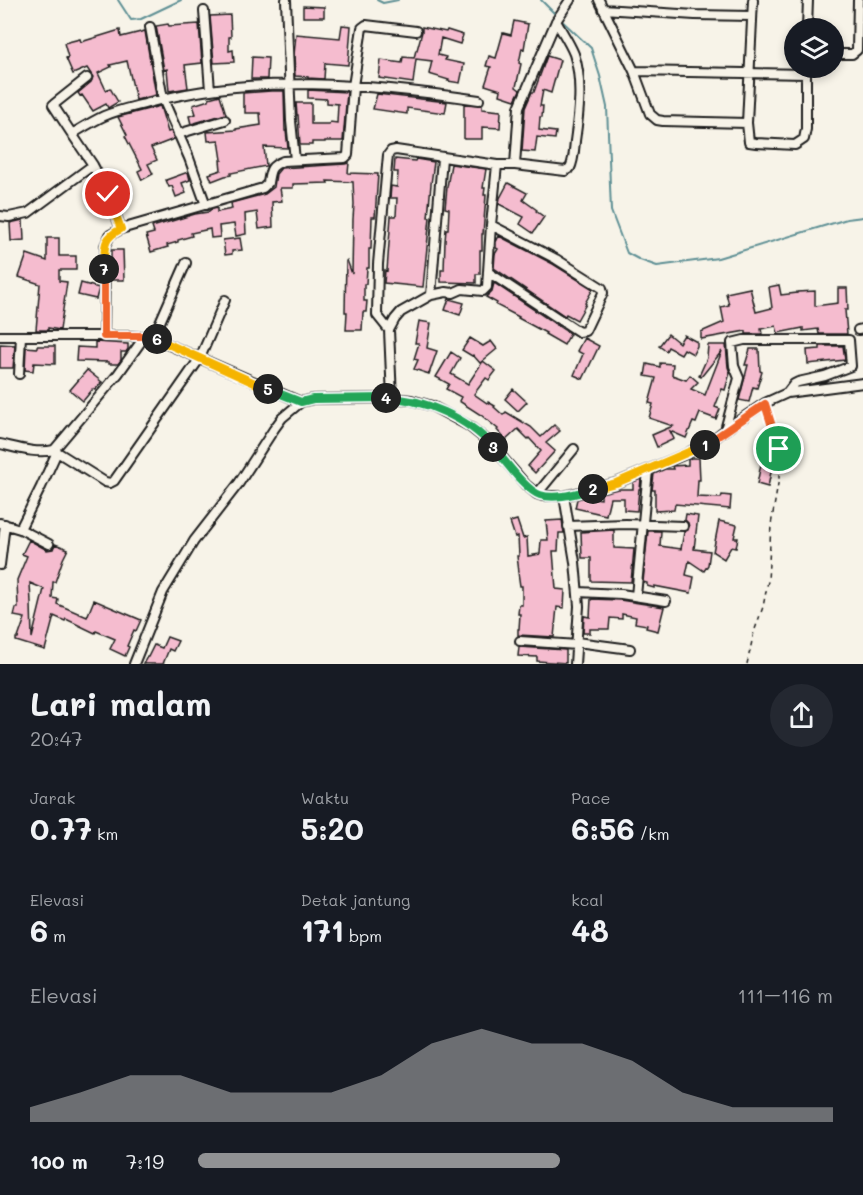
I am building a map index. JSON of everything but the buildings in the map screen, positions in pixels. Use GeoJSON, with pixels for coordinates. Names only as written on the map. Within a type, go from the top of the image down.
{"type":"FeatureCollection","features":[{"type":"Feature","properties":{"kind":"street"},"geometry":{"type":"LineString","coordinates":[[286,0],[295,160]]}},
{"type":"Feature","properties":{"kind":"street"},"geometry":{"type":"LineString","coordinates":[[599,0],[634,71],[650,114],[657,120],[747,123]]}},
{"type":"Feature","properties":{"kind":"street"},"geometry":{"type":"LineString","coordinates":[[753,0],[747,123],[750,142],[795,145],[804,140],[806,78]]}},
{"type":"Feature","properties":{"kind":"street"},"geometry":{"type":"LineString","coordinates":[[807,18],[808,0]]}},
{"type":"Feature","properties":{"kind":"street"},"geometry":{"type":"LineString","coordinates":[[844,54],[854,54],[858,49],[858,0]]}},
{"type":"Feature","properties":{"kind":"street"},"geometry":{"type":"LineString","coordinates":[[515,165],[519,107],[557,20],[569,1]]}},
{"type":"Feature","properties":{"kind":"street"},"geometry":{"type":"LineString","coordinates":[[603,9],[752,16]]}},
{"type":"Feature","properties":{"kind":"street"},"geometry":{"type":"LineString","coordinates":[[204,11],[210,90]]}},
{"type":"Feature","properties":{"kind":"street"},"geometry":{"type":"LineString","coordinates":[[389,330],[377,315],[378,264],[388,155],[391,151],[396,150],[497,165],[565,171],[572,166],[579,95],[577,66],[570,44],[557,20]]}},
{"type":"Feature","properties":{"kind":"street"},"geometry":{"type":"LineString","coordinates":[[104,336],[105,246],[110,235],[121,229],[263,188],[268,183],[270,170],[275,164],[283,161],[345,158],[348,155],[353,86],[363,26],[416,31]]}},
{"type":"Feature","properties":{"kind":"street"},"geometry":{"type":"LineString","coordinates":[[150,27],[163,99],[206,205]]}},
{"type":"Feature","properties":{"kind":"street"},"geometry":{"type":"LineString","coordinates":[[634,71],[784,72]]}},
{"type":"Feature","properties":{"kind":"street"},"geometry":{"type":"LineString","coordinates":[[87,78],[53,105],[93,165],[108,194],[121,229]]}},
{"type":"Feature","properties":{"kind":"street"},"geometry":{"type":"LineString","coordinates":[[72,134],[104,116],[163,99],[230,88],[290,85],[353,86],[479,100]]}},
{"type":"Feature","properties":{"kind":"street"},"geometry":{"type":"LineString","coordinates":[[178,134],[225,120]]}},
{"type":"Feature","properties":{"kind":"street"},"geometry":{"type":"LineString","coordinates":[[431,295],[442,158]]}},
{"type":"Feature","properties":{"kind":"street"},"geometry":{"type":"LineString","coordinates":[[0,216],[9,217],[28,213],[93,165]]}},
{"type":"Feature","properties":{"kind":"street"},"geometry":{"type":"LineString","coordinates":[[392,398],[389,330],[395,319],[401,312],[431,295],[453,293],[462,289],[483,291],[487,287],[497,165]]}},
{"type":"Feature","properties":{"kind":"street"},"geometry":{"type":"LineString","coordinates":[[488,273],[579,332],[585,331],[603,293],[602,288],[556,259],[491,225]]}},
{"type":"Feature","properties":{"kind":"street"},"geometry":{"type":"LineString","coordinates":[[20,529],[42,487],[55,451],[149,337],[186,263]]}},
{"type":"Feature","properties":{"kind":"street"},"geometry":{"type":"LineString","coordinates":[[0,444],[25,450],[55,451],[105,482],[114,482],[200,358],[225,300]]}},
{"type":"Feature","properties":{"kind":"street"},"geometry":{"type":"LineString","coordinates":[[0,336],[149,337],[301,402]]}},
{"type":"Feature","properties":{"kind":"street"},"geometry":{"type":"LineString","coordinates":[[19,374],[21,336]]}},
{"type":"Feature","properties":{"kind":"street"},"geometry":{"type":"LineString","coordinates":[[725,430],[739,378],[734,366],[732,344],[744,340],[849,340],[851,366],[825,376],[798,382],[787,393]]}},
{"type":"Feature","properties":{"kind":"street"},"geometry":{"type":"LineString","coordinates":[[134,664],[163,592],[194,541],[238,483],[282,418],[301,402],[313,399],[392,398],[432,406],[469,426],[489,442],[526,485],[537,494],[564,496],[616,483],[702,446],[765,404],[787,393],[863,383]]}},
{"type":"Feature","properties":{"kind":"street"},"geometry":{"type":"LineString","coordinates":[[537,494],[574,449]]}},
{"type":"Feature","properties":{"kind":"street"},"geometry":{"type":"LineString","coordinates":[[636,596],[648,470]]}},
{"type":"Feature","properties":{"kind":"street"},"geometry":{"type":"LineString","coordinates":[[564,496],[578,592],[579,623],[575,664]]}},
{"type":"Feature","properties":{"kind":"street"},"geometry":{"type":"LineString","coordinates":[[0,565],[3,523],[49,544]]}},
{"type":"Feature","properties":{"kind":"street"},"geometry":{"type":"LineString","coordinates":[[568,525],[683,526]]}},
{"type":"Feature","properties":{"kind":"street"},"geometry":{"type":"LineString","coordinates":[[578,592],[611,593],[666,601]]}},
{"type":"Feature","properties":{"kind":"street"},"geometry":{"type":"LineString","coordinates":[[520,642],[630,649]]}},
{"type":"Feature","properties":{"kind":"path"},"geometry":{"type":"LineString","coordinates":[[747,664],[768,580],[771,525],[779,478],[779,449],[765,404]]}},
{"type":"Feature","properties":{"kind":"waterway"},"geometry":{"type":"LineString","coordinates":[[118,0],[131,20],[141,19],[181,0]]}},
{"type":"Feature","properties":{"kind":"waterway"},"geometry":{"type":"LineString","coordinates":[[377,0],[383,3],[398,0]]}},
{"type":"Feature","properties":{"kind":"waterway"},"geometry":{"type":"LineString","coordinates":[[541,0],[556,15]]}},
{"type":"Feature","properties":{"kind":"waterway"},"geometry":{"type":"LineString","coordinates":[[560,19],[591,48],[600,76],[607,107],[611,211],[627,253],[657,266],[718,258],[847,219],[863,217]]}},
{"type":"Feature","properties":{"kind":"route"},"geometry":{"type":"LineString","coordinates":[[108,194],[121,229],[110,235],[105,246],[104,336],[153,338],[301,402],[313,399],[392,398],[432,406],[469,426],[489,442],[526,485],[543,496],[564,496],[616,483],[686,454],[715,438],[765,404],[779,449]]}}]}
